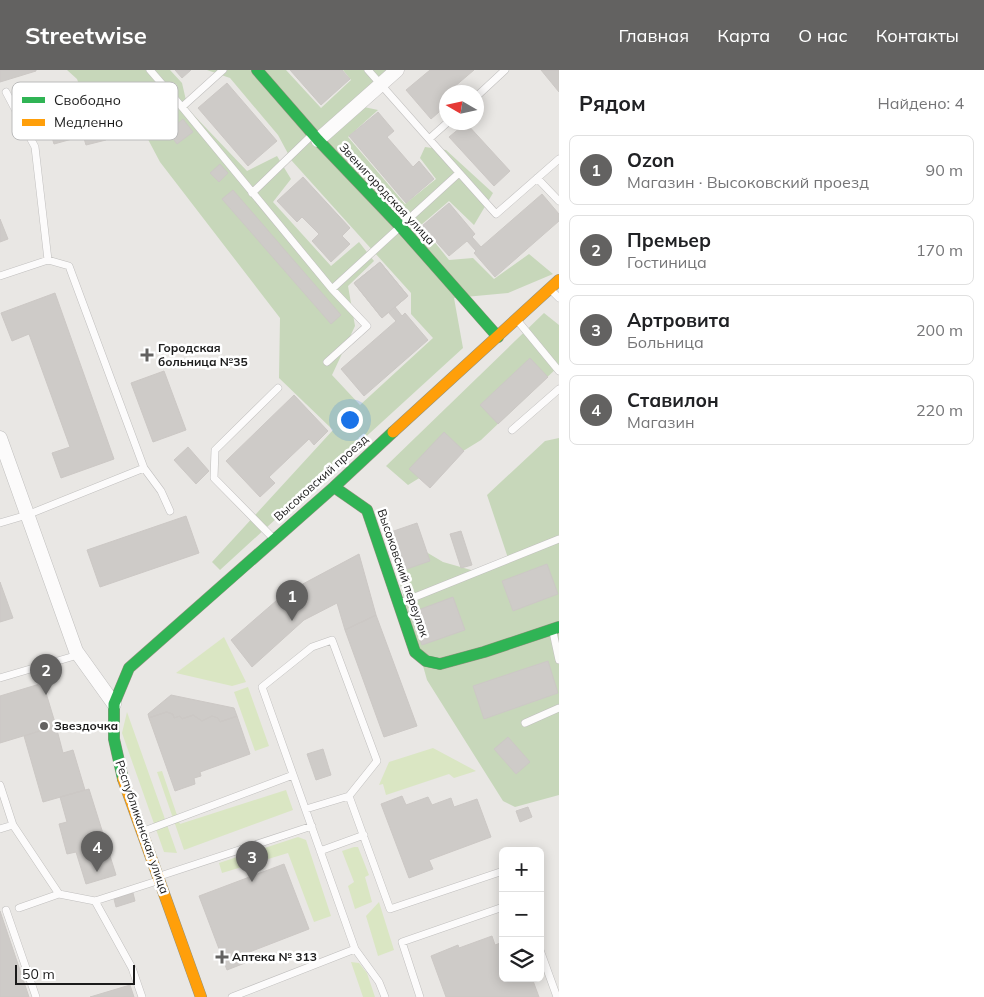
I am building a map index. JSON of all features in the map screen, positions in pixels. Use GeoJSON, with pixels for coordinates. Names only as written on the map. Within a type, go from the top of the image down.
{"type":"FeatureCollection","features":[{"type":"Feature","properties":{"kind":"street","name":"Звенигородская улица"},"geometry":{"type":"LineString","coordinates":[[257,70],[315,137],[400,226],[498,336]]}},
{"type":"Feature","properties":{"kind":"street"},"geometry":{"type":"LineString","coordinates":[[315,137],[397,70]]}},
{"type":"Feature","properties":{"kind":"street","name":"Высоковский проезд"},"geometry":{"type":"LineString","coordinates":[[114,704],[130,668],[143,654],[334,487],[559,280]]}},
{"type":"Feature","properties":{"kind":"street"},"geometry":{"type":"LineString","coordinates":[[0,438],[78,655],[114,704]]}},
{"type":"Feature","properties":{"kind":"street","name":"Высоковский переулок"},"geometry":{"type":"LineString","coordinates":[[334,487],[367,510],[415,652],[426,661],[440,664],[484,652],[556,628]]}},
{"type":"Feature","properties":{"kind":"street","name":"Республиканская улица"},"geometry":{"type":"LineString","coordinates":[[114,704],[114,740],[123,778],[200,997]]}},
{"type":"Feature","properties":{"kind":"lane"},"geometry":{"type":"LineString","coordinates":[[150,70],[160,82]]}},
{"type":"Feature","properties":{"kind":"lane"},"geometry":{"type":"LineString","coordinates":[[182,107],[223,70]]}},
{"type":"Feature","properties":{"kind":"lane"},"geometry":{"type":"LineString","coordinates":[[368,70],[496,214],[559,159]]}},
{"type":"Feature","properties":{"kind":"lane"},"geometry":{"type":"LineString","coordinates":[[484,89],[505,70]]}},
{"type":"Feature","properties":{"kind":"lane"},"geometry":{"type":"LineString","coordinates":[[6,92],[12,103]]}},
{"type":"Feature","properties":{"kind":"lane"},"geometry":{"type":"LineString","coordinates":[[178,102],[332,289],[367,326],[327,362]]}},
{"type":"Feature","properties":{"kind":"lane"},"geometry":{"type":"LineString","coordinates":[[429,140],[440,130]]}},
{"type":"Feature","properties":{"kind":"lane"},"geometry":{"type":"LineString","coordinates":[[252,193],[315,137]]}},
{"type":"Feature","properties":{"kind":"lane"},"geometry":{"type":"LineString","coordinates":[[31,140],[35,147],[48,260]]}},
{"type":"Feature","properties":{"kind":"lane"},"geometry":{"type":"LineString","coordinates":[[332,289],[459,173]]}},
{"type":"Feature","properties":{"kind":"lane"},"geometry":{"type":"LineString","coordinates":[[537,178],[559,201]]}},
{"type":"Feature","properties":{"kind":"lane"},"geometry":{"type":"LineString","coordinates":[[0,276],[48,260],[69,266],[144,468],[161,490],[170,511]]}},
{"type":"Feature","properties":{"kind":"lane"},"geometry":{"type":"LineString","coordinates":[[550,289],[559,298]]}},
{"type":"Feature","properties":{"kind":"lane"},"geometry":{"type":"LineString","coordinates":[[516,320],[559,372]]}},
{"type":"Feature","properties":{"kind":"lane"},"geometry":{"type":"LineString","coordinates":[[274,538],[214,478],[215,450],[278,388]]}},
{"type":"Feature","properties":{"kind":"lane"},"geometry":{"type":"LineString","coordinates":[[512,430],[559,389]]}},
{"type":"Feature","properties":{"kind":"lane"},"geometry":{"type":"LineString","coordinates":[[0,523],[28,514],[144,468]]}},
{"type":"Feature","properties":{"kind":"lane"},"geometry":{"type":"LineString","coordinates":[[400,603],[559,539]]}},
{"type":"Feature","properties":{"kind":"lane"},"geometry":{"type":"LineString","coordinates":[[556,628],[559,660]]}},
{"type":"Feature","properties":{"kind":"lane"},"geometry":{"type":"LineString","coordinates":[[306,809],[349,796],[377,761],[332,640],[312,647],[262,687],[355,949],[379,982],[385,997]]}},
{"type":"Feature","properties":{"kind":"lane"},"geometry":{"type":"LineString","coordinates":[[0,678],[78,655]]}},
{"type":"Feature","properties":{"kind":"lane"},"geometry":{"type":"LineString","coordinates":[[525,724],[559,708]]}},
{"type":"Feature","properties":{"kind":"lane"},"geometry":{"type":"LineString","coordinates":[[142,831],[293,775]]}},
{"type":"Feature","properties":{"kind":"lane"},"geometry":{"type":"LineString","coordinates":[[0,785],[13,825],[59,894]]}},
{"type":"Feature","properties":{"kind":"lane"},"geometry":{"type":"LineString","coordinates":[[349,796],[390,909],[499,873]]}},
{"type":"Feature","properties":{"kind":"lane"},"geometry":{"type":"LineString","coordinates":[[0,829],[13,825]]}},
{"type":"Feature","properties":{"kind":"lane"},"geometry":{"type":"LineString","coordinates":[[19,908],[59,894],[95,901],[312,826]]}},
{"type":"Feature","properties":{"kind":"lane"},"geometry":{"type":"LineString","coordinates":[[320,851],[364,835]]}},
{"type":"Feature","properties":{"kind":"lane"},"geometry":{"type":"LineString","coordinates":[[95,901],[132,968],[142,997]]}},
{"type":"Feature","properties":{"kind":"lane"},"geometry":{"type":"LineString","coordinates":[[420,997],[402,942],[499,908]]}},
{"type":"Feature","properties":{"kind":"lane"},"geometry":{"type":"LineString","coordinates":[[6,910],[36,997]]}},
{"type":"Feature","properties":{"kind":"lane"},"geometry":{"type":"LineString","coordinates":[[232,997],[355,949]]}},
{"type":"Feature","properties":{"kind":"lane"},"geometry":{"type":"LineString","coordinates":[[544,961],[557,997]]}},
{"type":"Feature","properties":{"kind":"green space"},"geometry":{"type":"Polygon","coordinates":[[[67,70],[170,70],[182,83],[188,109],[247,171],[277,156],[291,179],[273,202],[331,266],[359,242],[374,261],[348,286],[355,326],[332,375],[360,405],[433,338],[411,314],[411,293],[292,161],[278,135],[230,78],[207,70],[286,70],[321,108],[351,80],[343,70],[388,70],[350,104],[378,110],[348,137],[405,204],[436,179],[420,158],[425,147],[446,150],[493,193],[474,225],[449,201],[421,225],[449,260],[473,258],[494,279],[529,254],[553,274],[508,293],[454,298],[463,348],[220,570],[212,562],[333,430],[279,378],[280,318],[160,162],[148,140],[178,140],[178,82],[78,82],[67,70]]]}},
{"type":"Feature","properties":{"kind":"green space"},"geometry":{"type":"Polygon","coordinates":[[[544,313],[559,325],[559,366],[481,440],[408,485],[386,466],[544,313]]]}},
{"type":"Feature","properties":{"kind":"green space"},"geometry":{"type":"Polygon","coordinates":[[[559,438],[559,795],[515,807],[503,801],[427,680],[384,527],[443,562],[478,572],[508,558],[487,495],[545,441],[559,438]]]}},
{"type":"Feature","properties":{"kind":"green space"},"geometry":{"type":"Polygon","coordinates":[[[224,637],[246,682],[232,686],[176,673],[224,637]]]}},
{"type":"Feature","properties":{"kind":"green space"},"geometry":{"type":"Polygon","coordinates":[[[248,687],[269,746],[255,751],[234,692],[248,687]]]}},
{"type":"Feature","properties":{"kind":"green space"},"geometry":{"type":"Polygon","coordinates":[[[127,712],[177,853],[164,852],[122,733],[127,712]]]}},
{"type":"Feature","properties":{"kind":"green space"},"geometry":{"type":"Polygon","coordinates":[[[433,748],[476,771],[454,778],[449,774],[386,795],[383,784],[379,785],[389,762],[433,748]]]}},
{"type":"Feature","properties":{"kind":"green space"},"geometry":{"type":"Polygon","coordinates":[[[162,771],[180,824],[286,790],[293,810],[184,850],[157,772],[162,771]]]}},
{"type":"Feature","properties":{"kind":"green space"},"geometry":{"type":"Polygon","coordinates":[[[298,837],[306,840],[331,916],[314,922],[288,853],[222,873],[219,863],[298,837]]]}},
{"type":"Feature","properties":{"kind":"green space"},"geometry":{"type":"Polygon","coordinates":[[[358,847],[369,875],[365,877],[372,902],[355,909],[348,886],[354,882],[342,851],[358,847]]]}},
{"type":"Feature","properties":{"kind":"green space"},"geometry":{"type":"Polygon","coordinates":[[[379,902],[394,950],[378,956],[366,916],[379,902]]]}},
{"type":"Feature","properties":{"kind":"green space"},"geometry":{"type":"Polygon","coordinates":[[[351,962],[359,963],[367,973],[375,997],[363,997],[351,962]]]}},
{"type":"Feature","properties":{"kind":"building"},"geometry":{"type":"Polygon","coordinates":[[[0,70],[36,70],[36,71],[0,82],[0,70]]]}},
{"type":"Feature","properties":{"kind":"building"},"geometry":{"type":"Polygon","coordinates":[[[175,70],[191,70],[182,78],[175,70]]]}},
{"type":"Feature","properties":{"kind":"building"},"geometry":{"type":"Polygon","coordinates":[[[290,70],[342,70],[350,79],[321,105],[290,70]]]}},
{"type":"Feature","properties":{"kind":"building"},"geometry":{"type":"Polygon","coordinates":[[[430,70],[474,70],[456,85],[439,85],[439,112],[431,119],[406,90],[430,70]]]}},
{"type":"Feature","properties":{"kind":"building"},"geometry":{"type":"Polygon","coordinates":[[[541,70],[559,70],[559,92],[541,70]]]}},
{"type":"Feature","properties":{"kind":"building"},"geometry":{"type":"Polygon","coordinates":[[[227,83],[277,141],[248,166],[198,108],[227,83]]]}},
{"type":"Feature","properties":{"kind":"building"},"geometry":{"type":"Polygon","coordinates":[[[378,112],[394,131],[387,137],[413,167],[419,161],[434,179],[406,203],[349,136],[378,112]]]}},
{"type":"Feature","properties":{"kind":"building"},"geometry":{"type":"Polygon","coordinates":[[[183,119],[193,132],[177,144],[174,140],[178,140],[178,123],[183,119]]]}},
{"type":"Feature","properties":{"kind":"building"},"geometry":{"type":"Polygon","coordinates":[[[458,130],[472,130],[510,171],[494,186],[449,137],[458,130]]]}},
{"type":"Feature","properties":{"kind":"building"},"geometry":{"type":"Polygon","coordinates":[[[53,140],[68,140],[54,144],[53,140]]]}},
{"type":"Feature","properties":{"kind":"building"},"geometry":{"type":"Polygon","coordinates":[[[84,140],[106,140],[86,145],[84,140]]]}},
{"type":"Feature","properties":{"kind":"building"},"geometry":{"type":"Polygon","coordinates":[[[220,164],[228,173],[219,182],[210,173],[220,164]]]}},
{"type":"Feature","properties":{"kind":"building"},"geometry":{"type":"Polygon","coordinates":[[[303,177],[350,228],[342,236],[350,244],[331,262],[312,241],[319,234],[302,217],[297,222],[277,201],[303,177]]]}},
{"type":"Feature","properties":{"kind":"building"},"geometry":{"type":"Polygon","coordinates":[[[233,190],[341,315],[331,324],[222,199],[233,190]]]}},
{"type":"Feature","properties":{"kind":"building"},"geometry":{"type":"Polygon","coordinates":[[[542,194],[559,214],[559,221],[495,277],[474,253],[476,251],[467,241],[449,256],[422,226],[449,203],[475,234],[472,237],[481,247],[542,194]]]}},
{"type":"Feature","properties":{"kind":"building"},"geometry":{"type":"Polygon","coordinates":[[[0,219],[8,239],[0,242],[0,219]]]}},
{"type":"Feature","properties":{"kind":"building"},"geometry":{"type":"Polygon","coordinates":[[[380,262],[408,296],[395,307],[402,316],[405,313],[428,340],[364,396],[341,369],[396,321],[388,312],[382,318],[354,283],[380,262]]]}},
{"type":"Feature","properties":{"kind":"building"},"geometry":{"type":"Polygon","coordinates":[[[380,262],[408,296],[382,318],[354,283],[380,262]]]}},
{"type":"Feature","properties":{"kind":"building"},"geometry":{"type":"Polygon","coordinates":[[[55,293],[114,459],[61,478],[52,453],[70,447],[29,334],[12,341],[1,313],[55,293]]]}},
{"type":"Feature","properties":{"kind":"building"},"geometry":{"type":"Polygon","coordinates":[[[530,358],[548,377],[498,424],[480,405],[530,358]]]}},
{"type":"Feature","properties":{"kind":"building"},"geometry":{"type":"Polygon","coordinates":[[[164,371],[186,430],[153,442],[131,383],[164,371]]]}},
{"type":"Feature","properties":{"kind":"building"},"geometry":{"type":"Polygon","coordinates":[[[294,395],[328,431],[314,445],[309,439],[269,477],[275,483],[260,497],[226,461],[294,395]]]}},
{"type":"Feature","properties":{"kind":"building"},"geometry":{"type":"Polygon","coordinates":[[[444,432],[464,451],[430,488],[409,469],[444,432]]]}},
{"type":"Feature","properties":{"kind":"building"},"geometry":{"type":"Polygon","coordinates":[[[188,447],[209,471],[196,484],[174,460],[188,447]]]}},
{"type":"Feature","properties":{"kind":"building"},"geometry":{"type":"Polygon","coordinates":[[[186,516],[199,553],[100,587],[87,550],[186,516]]]}},
{"type":"Feature","properties":{"kind":"building"},"geometry":{"type":"Polygon","coordinates":[[[417,523],[430,561],[401,571],[388,533],[417,523]]]}},
{"type":"Feature","properties":{"kind":"building"},"geometry":{"type":"Polygon","coordinates":[[[461,531],[472,565],[461,568],[450,534],[461,531]]]}},
{"type":"Feature","properties":{"kind":"building"},"geometry":{"type":"Polygon","coordinates":[[[359,554],[376,615],[345,630],[337,603],[304,620],[252,667],[231,640],[284,594],[359,554]]]}},
{"type":"Feature","properties":{"kind":"building"},"geometry":{"type":"Polygon","coordinates":[[[547,564],[558,594],[513,611],[502,581],[547,564]]]}},
{"type":"Feature","properties":{"kind":"building"},"geometry":{"type":"Polygon","coordinates":[[[0,582],[13,618],[0,622],[0,582]]]}},
{"type":"Feature","properties":{"kind":"building"},"geometry":{"type":"Polygon","coordinates":[[[453,597],[465,630],[422,645],[410,613],[453,597]]]}},
{"type":"Feature","properties":{"kind":"building"},"geometry":{"type":"Polygon","coordinates":[[[376,615],[417,726],[384,737],[345,630],[376,615]]]}},
{"type":"Feature","properties":{"kind":"building"},"geometry":{"type":"Polygon","coordinates":[[[548,661],[558,693],[484,719],[473,686],[548,661]]]}},
{"type":"Feature","properties":{"kind":"building"},"geometry":{"type":"Polygon","coordinates":[[[43,683],[56,726],[0,743],[0,696],[43,683]]]}},
{"type":"Feature","properties":{"kind":"building"},"geometry":{"type":"Polygon","coordinates":[[[171,695],[234,708],[237,716],[220,722],[218,718],[212,716],[202,721],[193,715],[182,719],[180,716],[174,718],[173,714],[166,712],[149,718],[148,714],[171,695]]]}},
{"type":"Feature","properties":{"kind":"building"},"geometry":{"type":"Polygon","coordinates":[[[166,712],[173,714],[174,718],[180,716],[182,719],[193,715],[202,721],[212,716],[218,718],[220,722],[237,716],[250,754],[200,772],[201,776],[194,778],[195,784],[175,791],[149,718],[166,712]]]}},
{"type":"Feature","properties":{"kind":"building"},"geometry":{"type":"Polygon","coordinates":[[[56,726],[63,753],[73,750],[85,790],[43,802],[24,736],[56,726]]]}},
{"type":"Feature","properties":{"kind":"building"},"geometry":{"type":"Polygon","coordinates":[[[508,737],[530,762],[516,774],[494,749],[508,737]]]}},
{"type":"Feature","properties":{"kind":"building"},"geometry":{"type":"Polygon","coordinates":[[[323,749],[331,775],[316,780],[307,754],[323,749]]]}},
{"type":"Feature","properties":{"kind":"building"},"geometry":{"type":"Polygon","coordinates":[[[89,789],[116,875],[86,884],[76,852],[67,854],[59,824],[67,822],[60,797],[89,789]]]}},
{"type":"Feature","properties":{"kind":"building"},"geometry":{"type":"Polygon","coordinates":[[[402,796],[406,805],[428,797],[432,805],[451,798],[454,807],[477,799],[491,837],[429,860],[433,869],[409,878],[381,804],[402,796]]]}},
{"type":"Feature","properties":{"kind":"building"},"geometry":{"type":"Polygon","coordinates":[[[528,807],[532,817],[520,822],[516,811],[528,807]]]}},
{"type":"Feature","properties":{"kind":"building"},"geometry":{"type":"Polygon","coordinates":[[[284,864],[309,929],[247,953],[250,961],[227,970],[199,896],[284,864]]]}},
{"type":"Feature","properties":{"kind":"building"},"geometry":{"type":"Polygon","coordinates":[[[133,893],[135,901],[116,907],[114,899],[133,893]]]}},
{"type":"Feature","properties":{"kind":"building"},"geometry":{"type":"Polygon","coordinates":[[[0,911],[29,997],[0,997],[0,911]]]}},
{"type":"Feature","properties":{"kind":"building"},"geometry":{"type":"Polygon","coordinates":[[[492,936],[495,945],[499,944],[499,982],[533,982],[539,997],[446,997],[431,956],[458,945],[459,948],[492,936]]]}},
{"type":"Feature","properties":{"kind":"building"},"geometry":{"type":"Polygon","coordinates":[[[130,985],[134,997],[90,997],[130,985]]]}},
{"type":"Feature","properties":{"kind":"traffic: fast"},"geometry":{"type":"LineString","coordinates":[[257,70],[318,140],[400,226],[498,337]]}},
{"type":"Feature","properties":{"kind":"traffic: fast"},"geometry":{"type":"LineString","coordinates":[[123,779],[114,739],[114,704],[129,668],[334,487],[393,432]]}},
{"type":"Feature","properties":{"kind":"traffic: fast"},"geometry":{"type":"LineString","coordinates":[[334,487],[367,510],[415,652],[426,661],[440,664],[484,652],[559,627]]}},
{"type":"Feature","properties":{"kind":"traffic: slow"},"geometry":{"type":"LineString","coordinates":[[393,432],[559,280]]}},
{"type":"Feature","properties":{"kind":"traffic: slow"},"geometry":{"type":"LineString","coordinates":[[123,779],[201,997]]}},
{"type":"Feature","properties":{"kind":"place","name":"Городская больница №35"},"geometry":{"type":"Point","coordinates":[147,355]}},
{"type":"Feature","properties":{"kind":"place","name":"Ozon"},"geometry":{"type":"Point","coordinates":[292,621]}},
{"type":"Feature","properties":{"kind":"place","name":"Премьер"},"geometry":{"type":"Point","coordinates":[46,695]}},
{"type":"Feature","properties":{"kind":"place","name":"Звездочка"},"geometry":{"type":"Point","coordinates":[44,726]}},
{"type":"Feature","properties":{"kind":"place","name":"Ставилон"},"geometry":{"type":"Point","coordinates":[97,872]}},
{"type":"Feature","properties":{"kind":"place","name":"Артровита"},"geometry":{"type":"Point","coordinates":[252,882]}},
{"type":"Feature","properties":{"kind":"place","name":"Аптека № 313"},"geometry":{"type":"Point","coordinates":[222,957]}}]}
